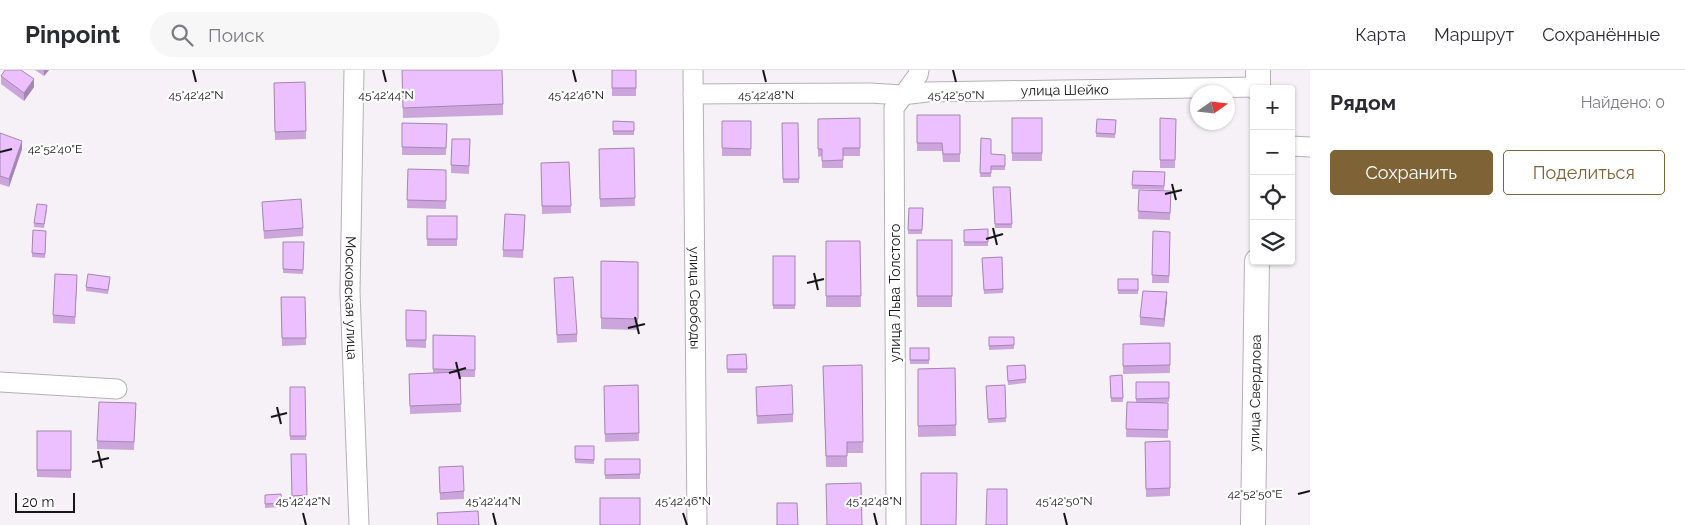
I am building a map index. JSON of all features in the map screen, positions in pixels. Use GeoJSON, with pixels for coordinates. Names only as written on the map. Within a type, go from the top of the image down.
{"type":"FeatureCollection","features":[{"type":"Feature","properties":{"kind":"street","name":"Московская улица"},"geometry":{"type":"LineString","coordinates":[[354,70],[350,292],[359,525]]}},
{"type":"Feature","properties":{"kind":"street","name":"улица Свободы"},"geometry":{"type":"LineString","coordinates":[[693,70],[697,525]]}},
{"type":"Feature","properties":{"kind":"street","name":"улица Льва Толстого"},"geometry":{"type":"LineString","coordinates":[[896,525],[894,108],[919,70]]}},
{"type":"Feature","properties":{"kind":"street","name":"улица Шейко"},"geometry":{"type":"LineString","coordinates":[[693,94],[870,93],[902,95],[937,92],[1258,82]]}},
{"type":"Feature","properties":{"kind":"street"},"geometry":{"type":"LineString","coordinates":[[1295,146],[1310,147]]}},
{"type":"Feature","properties":{"kind":"street","name":"улица Свердлова"},"geometry":{"type":"LineString","coordinates":[[1253,525],[1257,265]]}},
{"type":"Feature","properties":{"kind":"street"},"geometry":{"type":"LineString","coordinates":[[0,382],[117,389]]}},
{"type":"Feature","properties":{"kind":"building"},"geometry":{"type":"Polygon","coordinates":[[[5,70],[21,70],[34,79],[24,93],[1,76],[5,70]]]}},
{"type":"Feature","properties":{"kind":"building"},"geometry":{"type":"Polygon","coordinates":[[[402,70],[502,70],[503,104],[403,108],[402,70]]]}},
{"type":"Feature","properties":{"kind":"building"},"geometry":{"type":"Polygon","coordinates":[[[612,70],[636,70],[636,88],[612,88],[612,70]]]}},
{"type":"Feature","properties":{"kind":"building"},"geometry":{"type":"Polygon","coordinates":[[[305,82],[306,131],[275,132],[274,83],[305,82]]]}},
{"type":"Feature","properties":{"kind":"building"},"geometry":{"type":"Polygon","coordinates":[[[917,115],[960,115],[960,154],[943,154],[942,143],[917,143],[917,115]]]}},
{"type":"Feature","properties":{"kind":"building"},"geometry":{"type":"Polygon","coordinates":[[[860,118],[860,148],[843,148],[843,160],[822,161],[822,149],[818,149],[818,119],[860,118]]]}},
{"type":"Feature","properties":{"kind":"building"},"geometry":{"type":"Polygon","coordinates":[[[1012,118],[1042,118],[1042,153],[1012,153],[1012,118]]]}},
{"type":"Feature","properties":{"kind":"building"},"geometry":{"type":"Polygon","coordinates":[[[1160,118],[1176,119],[1175,160],[1160,160],[1160,118]]]}},
{"type":"Feature","properties":{"kind":"building"},"geometry":{"type":"Polygon","coordinates":[[[1097,119],[1116,120],[1115,134],[1096,133],[1097,119]]]}},
{"type":"Feature","properties":{"kind":"building"},"geometry":{"type":"Polygon","coordinates":[[[613,121],[634,122],[634,131],[613,131],[613,121]]]}},
{"type":"Feature","properties":{"kind":"building"},"geometry":{"type":"Polygon","coordinates":[[[722,121],[751,121],[751,149],[722,148],[722,121]]]}},
{"type":"Feature","properties":{"kind":"building"},"geometry":{"type":"Polygon","coordinates":[[[402,123],[447,124],[446,148],[402,147],[402,123]]]}},
{"type":"Feature","properties":{"kind":"building"},"geometry":{"type":"Polygon","coordinates":[[[782,123],[798,123],[799,179],[783,179],[782,123]]]}},
{"type":"Feature","properties":{"kind":"building"},"geometry":{"type":"Polygon","coordinates":[[[0,133],[22,141],[9,179],[0,176],[0,133]]]}},
{"type":"Feature","properties":{"kind":"building"},"geometry":{"type":"Polygon","coordinates":[[[981,138],[991,139],[991,154],[1005,155],[1005,166],[991,166],[991,173],[980,173],[981,138]]]}},
{"type":"Feature","properties":{"kind":"building"},"geometry":{"type":"Polygon","coordinates":[[[452,139],[470,139],[469,166],[451,165],[452,139]]]}},
{"type":"Feature","properties":{"kind":"building"},"geometry":{"type":"Polygon","coordinates":[[[634,148],[635,198],[600,199],[599,149],[634,148]]]}},
{"type":"Feature","properties":{"kind":"building"},"geometry":{"type":"Polygon","coordinates":[[[569,162],[571,206],[542,206],[541,163],[569,162]]]}},
{"type":"Feature","properties":{"kind":"building"},"geometry":{"type":"Polygon","coordinates":[[[408,169],[446,170],[446,201],[407,200],[408,169]]]}},
{"type":"Feature","properties":{"kind":"building"},"geometry":{"type":"Polygon","coordinates":[[[1133,171],[1165,172],[1164,186],[1132,185],[1133,171]]]}},
{"type":"Feature","properties":{"kind":"building"},"geometry":{"type":"Polygon","coordinates":[[[993,187],[1010,187],[1012,224],[995,224],[993,187]]]}},
{"type":"Feature","properties":{"kind":"building"},"geometry":{"type":"Polygon","coordinates":[[[1139,190],[1171,191],[1170,213],[1138,211],[1139,190]]]}},
{"type":"Feature","properties":{"kind":"building"},"geometry":{"type":"Polygon","coordinates":[[[301,199],[303,228],[264,231],[262,202],[301,199]]]}},
{"type":"Feature","properties":{"kind":"building"},"geometry":{"type":"Polygon","coordinates":[[[37,204],[47,205],[44,224],[34,223],[37,204]]]}},
{"type":"Feature","properties":{"kind":"building"},"geometry":{"type":"Polygon","coordinates":[[[909,208],[923,208],[922,230],[908,230],[909,208]]]}},
{"type":"Feature","properties":{"kind":"building"},"geometry":{"type":"Polygon","coordinates":[[[505,214],[525,215],[523,250],[503,250],[505,214]]]}},
{"type":"Feature","properties":{"kind":"building"},"geometry":{"type":"Polygon","coordinates":[[[427,216],[457,216],[457,239],[427,239],[427,216]]]}},
{"type":"Feature","properties":{"kind":"building"},"geometry":{"type":"Polygon","coordinates":[[[988,229],[988,242],[964,242],[964,230],[988,229]]]}},
{"type":"Feature","properties":{"kind":"building"},"geometry":{"type":"Polygon","coordinates":[[[33,230],[46,231],[45,254],[32,253],[33,230]]]}},
{"type":"Feature","properties":{"kind":"building"},"geometry":{"type":"Polygon","coordinates":[[[1153,231],[1170,232],[1169,276],[1152,275],[1153,231]]]}},
{"type":"Feature","properties":{"kind":"building"},"geometry":{"type":"Polygon","coordinates":[[[917,240],[952,240],[952,296],[917,296],[917,240]]]}},
{"type":"Feature","properties":{"kind":"building"},"geometry":{"type":"Polygon","coordinates":[[[826,241],[860,241],[861,296],[826,296],[826,241]]]}},
{"type":"Feature","properties":{"kind":"building"},"geometry":{"type":"Polygon","coordinates":[[[283,242],[304,242],[303,270],[283,269],[283,242]]]}},
{"type":"Feature","properties":{"kind":"building"},"geometry":{"type":"Polygon","coordinates":[[[773,256],[795,256],[795,305],[773,305],[773,256]]]}},
{"type":"Feature","properties":{"kind":"building"},"geometry":{"type":"Polygon","coordinates":[[[1002,257],[1003,289],[984,290],[982,258],[1002,257]]]}},
{"type":"Feature","properties":{"kind":"building"},"geometry":{"type":"Polygon","coordinates":[[[601,261],[638,262],[638,319],[601,318],[601,261]]]}},
{"type":"Feature","properties":{"kind":"building"},"geometry":{"type":"Polygon","coordinates":[[[55,274],[77,275],[75,317],[53,315],[55,274]]]}},
{"type":"Feature","properties":{"kind":"building"},"geometry":{"type":"Polygon","coordinates":[[[88,274],[110,277],[108,290],[86,287],[88,274]]]}},
{"type":"Feature","properties":{"kind":"building"},"geometry":{"type":"Polygon","coordinates":[[[573,277],[577,334],[557,335],[554,278],[573,277]]]}},
{"type":"Feature","properties":{"kind":"building"},"geometry":{"type":"Polygon","coordinates":[[[1118,279],[1138,279],[1138,290],[1118,290],[1118,279]]]}},
{"type":"Feature","properties":{"kind":"building"},"geometry":{"type":"Polygon","coordinates":[[[1143,291],[1167,292],[1164,319],[1140,317],[1143,291]]]}},
{"type":"Feature","properties":{"kind":"building"},"geometry":{"type":"Polygon","coordinates":[[[281,297],[305,297],[306,338],[282,338],[281,297]]]}},
{"type":"Feature","properties":{"kind":"building"},"geometry":{"type":"Polygon","coordinates":[[[406,310],[426,311],[426,340],[406,340],[406,310]]]}},
{"type":"Feature","properties":{"kind":"building"},"geometry":{"type":"Polygon","coordinates":[[[433,335],[475,336],[475,370],[433,369],[433,335]]]}},
{"type":"Feature","properties":{"kind":"building"},"geometry":{"type":"Polygon","coordinates":[[[989,337],[1014,337],[1014,345],[989,346],[989,337]]]}},
{"type":"Feature","properties":{"kind":"building"},"geometry":{"type":"Polygon","coordinates":[[[1170,343],[1170,365],[1123,366],[1123,344],[1170,343]]]}},
{"type":"Feature","properties":{"kind":"building"},"geometry":{"type":"Polygon","coordinates":[[[910,348],[929,348],[929,360],[910,360],[910,348]]]}},
{"type":"Feature","properties":{"kind":"building"},"geometry":{"type":"Polygon","coordinates":[[[746,354],[747,369],[727,369],[727,355],[746,354]]]}},
{"type":"Feature","properties":{"kind":"building"},"geometry":{"type":"Polygon","coordinates":[[[862,365],[863,442],[847,442],[847,456],[826,456],[823,366],[862,365]]]}},
{"type":"Feature","properties":{"kind":"building"},"geometry":{"type":"Polygon","coordinates":[[[1025,365],[1026,379],[1008,381],[1007,366],[1025,365]]]}},
{"type":"Feature","properties":{"kind":"building"},"geometry":{"type":"Polygon","coordinates":[[[955,368],[956,425],[918,426],[918,369],[955,368]]]}},
{"type":"Feature","properties":{"kind":"building"},"geometry":{"type":"Polygon","coordinates":[[[460,372],[461,404],[410,406],[409,374],[460,372]]]}},
{"type":"Feature","properties":{"kind":"building"},"geometry":{"type":"Polygon","coordinates":[[[1122,375],[1123,398],[1111,398],[1110,376],[1122,375]]]}},
{"type":"Feature","properties":{"kind":"building"},"geometry":{"type":"Polygon","coordinates":[[[1136,382],[1169,382],[1169,398],[1136,399],[1136,382]]]}},
{"type":"Feature","properties":{"kind":"building"},"geometry":{"type":"Polygon","coordinates":[[[638,385],[639,433],[605,434],[604,386],[638,385]]]}},
{"type":"Feature","properties":{"kind":"building"},"geometry":{"type":"Polygon","coordinates":[[[792,385],[793,414],[757,416],[756,387],[792,385]]]}},
{"type":"Feature","properties":{"kind":"building"},"geometry":{"type":"Polygon","coordinates":[[[1005,385],[1006,418],[988,419],[986,386],[1005,385]]]}},
{"type":"Feature","properties":{"kind":"building"},"geometry":{"type":"Polygon","coordinates":[[[290,387],[305,387],[306,436],[290,436],[290,387]]]}},
{"type":"Feature","properties":{"kind":"building"},"geometry":{"type":"Polygon","coordinates":[[[99,402],[136,403],[134,442],[97,441],[99,402]]]}},
{"type":"Feature","properties":{"kind":"building"},"geometry":{"type":"Polygon","coordinates":[[[1127,402],[1168,403],[1168,430],[1126,429],[1127,402]]]}},
{"type":"Feature","properties":{"kind":"building"},"geometry":{"type":"Polygon","coordinates":[[[37,431],[71,431],[71,470],[37,470],[37,431]]]}},
{"type":"Feature","properties":{"kind":"building"},"geometry":{"type":"Polygon","coordinates":[[[1170,441],[1170,488],[1146,489],[1145,442],[1170,441]]]}},
{"type":"Feature","properties":{"kind":"building"},"geometry":{"type":"Polygon","coordinates":[[[575,446],[594,446],[594,460],[575,459],[575,446]]]}},
{"type":"Feature","properties":{"kind":"building"},"geometry":{"type":"Polygon","coordinates":[[[291,454],[306,454],[307,495],[292,496],[291,454]]]}},
{"type":"Feature","properties":{"kind":"building"},"geometry":{"type":"Polygon","coordinates":[[[605,459],[640,459],[640,474],[605,475],[605,459]]]}},
{"type":"Feature","properties":{"kind":"building"},"geometry":{"type":"Polygon","coordinates":[[[463,466],[464,491],[440,493],[439,467],[463,466]]]}},
{"type":"Feature","properties":{"kind":"building"},"geometry":{"type":"Polygon","coordinates":[[[921,473],[957,473],[956,525],[921,525],[921,473]]]}},
{"type":"Feature","properties":{"kind":"building"},"geometry":{"type":"Polygon","coordinates":[[[861,483],[862,525],[827,525],[826,484],[861,483]]]}},
{"type":"Feature","properties":{"kind":"building"},"geometry":{"type":"Polygon","coordinates":[[[987,489],[1007,489],[1007,525],[986,525],[987,489]]]}},
{"type":"Feature","properties":{"kind":"building"},"geometry":{"type":"Polygon","coordinates":[[[281,494],[282,503],[265,504],[265,495],[281,494]]]}},
{"type":"Feature","properties":{"kind":"building"},"geometry":{"type":"Polygon","coordinates":[[[600,498],[640,498],[640,525],[600,525],[600,498]]]}},
{"type":"Feature","properties":{"kind":"building"},"geometry":{"type":"Polygon","coordinates":[[[777,503],[797,503],[798,525],[777,525],[777,503]]]}},
{"type":"Feature","properties":{"kind":"building"},"geometry":{"type":"Polygon","coordinates":[[[478,511],[479,525],[438,525],[437,513],[478,511]]]}}]}
